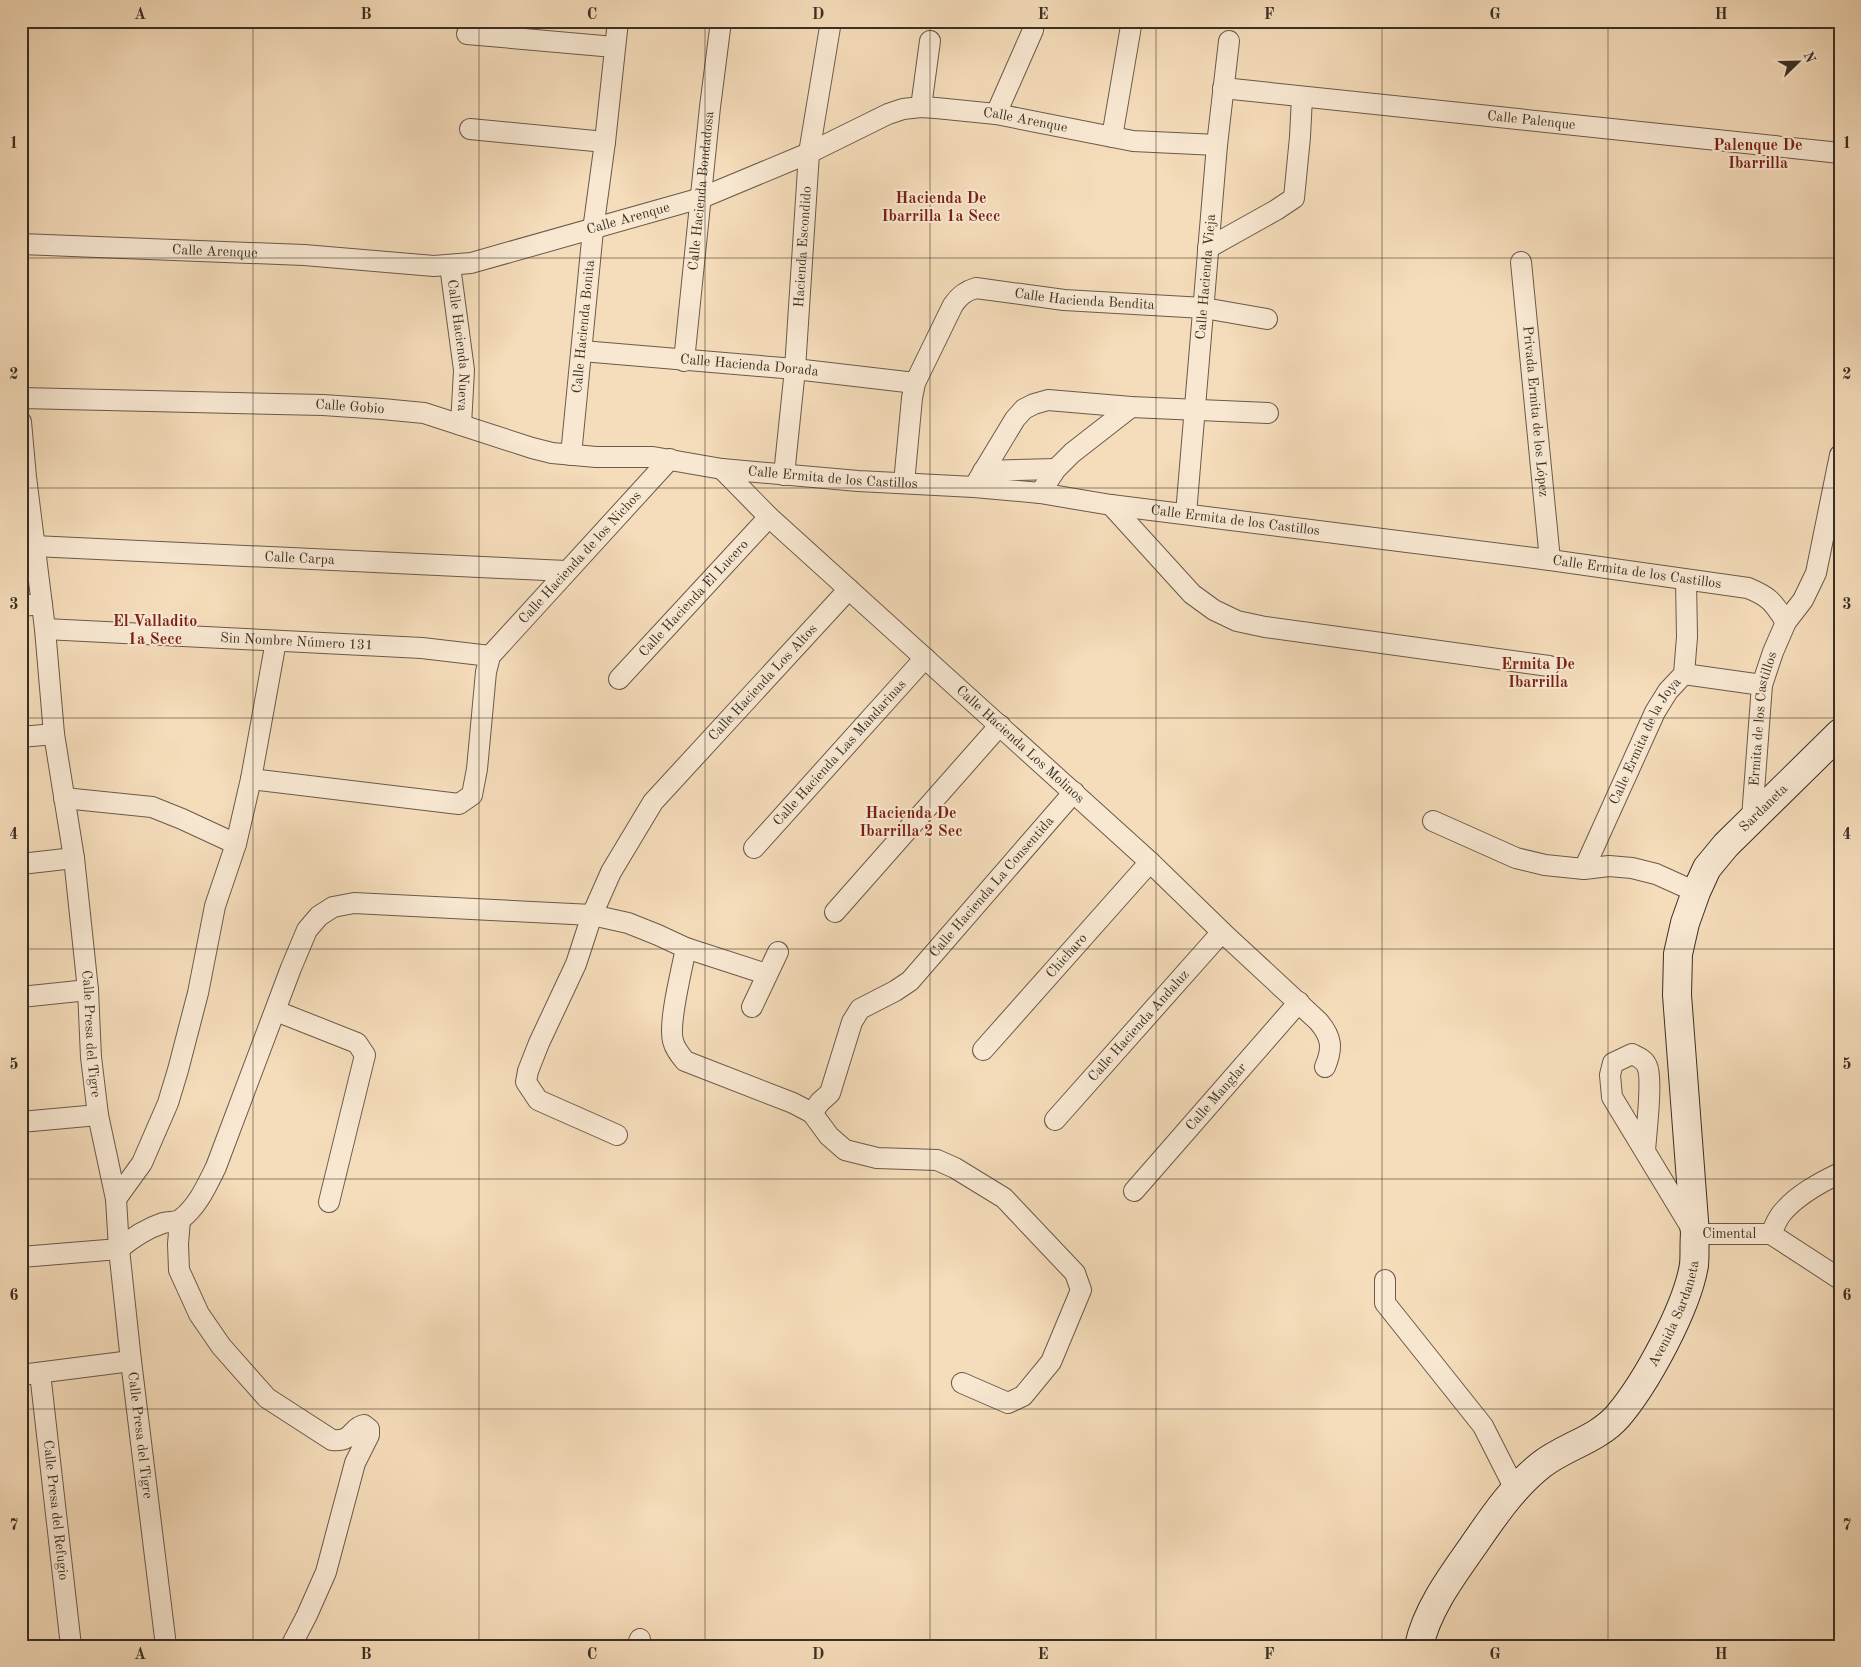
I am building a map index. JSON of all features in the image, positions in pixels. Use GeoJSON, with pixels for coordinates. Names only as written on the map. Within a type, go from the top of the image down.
{"type":"FeatureCollection","features":[{"type":"Feature","properties":{"kind":"street","name":"Calle Hacienda Bonita"},"geometry":{"type":"LineString","coordinates":[[571,455],[593,230],[618,21]]}},
{"type":"Feature","properties":{"kind":"street","name":"Calle Hacienda Bondadosa"},"geometry":{"type":"LineString","coordinates":[[684,361],[700,198],[721,21]]}},
{"type":"Feature","properties":{"kind":"street","name":"Hacienda Escondido"},"geometry":{"type":"LineString","coordinates":[[784,475],[795,369],[809,153],[831,21]]}},
{"type":"Feature","properties":{"kind":"street"},"geometry":{"type":"LineString","coordinates":[[1112,137],[1131,26]]}},
{"type":"Feature","properties":{"kind":"street"},"geometry":{"type":"LineString","coordinates":[[996,114],[1033,30]]}},
{"type":"Feature","properties":{"kind":"street"},"geometry":{"type":"LineString","coordinates":[[467,34],[614,47]]}},
{"type":"Feature","properties":{"kind":"street"},"geometry":{"type":"LineString","coordinates":[[921,107],[930,41]]}},
{"type":"Feature","properties":{"kind":"street","name":"Calle Hacienda Vieja"},"geometry":{"type":"LineString","coordinates":[[1186,514],[1217,145],[1229,41]]}},
{"type":"Feature","properties":{"kind":"street","name":"Calle Palenque"},"geometry":{"type":"LineString","coordinates":[[1223,88],[1840,154]]}},
{"type":"Feature","properties":{"kind":"street"},"geometry":{"type":"LineString","coordinates":[[1208,248],[1294,198],[1302,97]]}},
{"type":"Feature","properties":{"kind":"street","name":"Calle Arenque"},"geometry":{"type":"LineString","coordinates":[[21,244],[304,255],[450,266],[593,230],[700,198],[809,153],[888,114],[903,109],[921,107],[996,114],[1112,137],[1162,143],[1217,145]]}},
{"type":"Feature","properties":{"kind":"street"},"geometry":{"type":"LineString","coordinates":[[470,129],[605,142]]}},
{"type":"Feature","properties":{"kind":"street","name":"Privada Ermita de los López"},"geometry":{"type":"LineString","coordinates":[[1521,262],[1550,560]]}},
{"type":"Feature","properties":{"kind":"street","name":"Calle Hacienda Nueva"},"geometry":{"type":"LineString","coordinates":[[450,266],[464,370],[461,425]]}},
{"type":"Feature","properties":{"kind":"street","name":"Calle Hacienda Bendita"},"geometry":{"type":"LineString","coordinates":[[915,383],[953,305],[967,291],[976,288],[1064,300],[1204,308],[1267,319]]}},
{"type":"Feature","properties":{"kind":"street","name":"Calle Hacienda Dorada"},"geometry":{"type":"LineString","coordinates":[[582,351],[795,369],[915,383]]}},
{"type":"Feature","properties":{"kind":"street"},"geometry":{"type":"LineString","coordinates":[[904,483],[915,383]]}},
{"type":"Feature","properties":{"kind":"street","name":"Calle Gobio"},"geometry":{"type":"LineString","coordinates":[[21,398],[323,405],[424,413],[532,448],[571,455],[670,459]]}},
{"type":"Feature","properties":{"kind":"street"},"geometry":{"type":"LineString","coordinates":[[979,479],[1015,419],[1024,409],[1048,400],[1131,407],[1268,412]]}},
{"type":"Feature","properties":{"kind":"street"},"geometry":{"type":"LineString","coordinates":[[1040,493],[1056,469],[1072,453],[1131,407]]}},
{"type":"Feature","properties":{"kind":"street","name":"Calle Presa del Tigre"},"geometry":{"type":"LineString","coordinates":[[21,422],[23,477],[42,604],[54,734],[74,858],[88,990],[91,1057],[98,1115],[116,1198],[119,1249],[131,1362],[166,1646]]}},
{"type":"Feature","properties":{"kind":"street","name":"Ermita de los Castillos"},"geometry":{"type":"LineString","coordinates":[[1752,818],[1762,685],[1772,652],[1786,622],[1804,600],[1816,573],[1840,455]]}},
{"type":"Feature","properties":{"kind":"street","name":"Calle Ermita de los Castillos"},"geometry":{"type":"LineString","coordinates":[[670,459],[722,469],[858,481],[904,483],[979,479],[1040,493],[1111,505],[1550,560],[1748,588],[1763,594],[1773,602],[1786,622]]}},
{"type":"Feature","properties":{"kind":"street","name":"Calle Hacienda de los Nichos"},"geometry":{"type":"LineString","coordinates":[[490,656],[670,459]]}},
{"type":"Feature","properties":{"kind":"street","name":"Calle Hacienda Los Molinos"},"geometry":{"type":"LineString","coordinates":[[722,469],[769,517],[1074,792],[1299,1002],[1325,1029],[1331,1047],[1325,1067]]}},
{"type":"Feature","properties":{"kind":"street"},"geometry":{"type":"LineString","coordinates":[[979,479],[1056,469]]}},
{"type":"Feature","properties":{"kind":"street"},"geometry":{"type":"LineString","coordinates":[[1111,505],[1192,594],[1214,610],[1236,621],[1266,627],[1549,666]]}},
{"type":"Feature","properties":{"kind":"street","name":"Calle Hacienda El Lucero"},"geometry":{"type":"LineString","coordinates":[[619,679],[769,517]]}},
{"type":"Feature","properties":{"kind":"street","name":"Calle Carpa"},"geometry":{"type":"LineString","coordinates":[[34,546],[566,571]]}},
{"type":"Feature","properties":{"kind":"street","name":"Calle Ermita de la Joya"},"geometry":{"type":"LineString","coordinates":[[1584,869],[1655,712],[1668,691],[1684,674],[1687,638],[1686,580]]}},
{"type":"Feature","properties":{"kind":"street","name":"Calle Hacienda Los Altos"},"geometry":{"type":"LineString","coordinates":[[617,1135],[538,1100],[526,1082],[538,1043],[576,964],[592,915],[611,872],[653,802],[849,589]]}},
{"type":"Feature","properties":{"kind":"street"},"geometry":{"type":"LineString","coordinates":[[21,606],[42,604]]}},
{"type":"Feature","properties":{"kind":"street","name":"Sin Nombre Número 131"},"geometry":{"type":"LineString","coordinates":[[45,629],[422,648],[490,656]]}},
{"type":"Feature","properties":{"kind":"street"},"geometry":{"type":"LineString","coordinates":[[116,1198],[142,1163],[168,1103],[198,992],[215,906],[236,844],[251,779],[276,641]]}},
{"type":"Feature","properties":{"kind":"street"},"geometry":{"type":"LineString","coordinates":[[251,779],[459,804],[472,795],[477,769],[486,672],[490,656]]}},
{"type":"Feature","properties":{"kind":"street","name":"Calle Hacienda Las Mandarinas"},"geometry":{"type":"LineString","coordinates":[[754,848],[925,658]]}},
{"type":"Feature","properties":{"kind":"street"},"geometry":{"type":"LineString","coordinates":[[1684,674],[1762,685]]}},
{"type":"Feature","properties":{"kind":"street"},"geometry":{"type":"LineString","coordinates":[[835,912],[1000,725]]}},
{"type":"Feature","properties":{"kind":"street","name":"Sardaneta"},"geometry":{"type":"LineString","coordinates":[[1696,892],[1707,868],[1726,845],[1840,733]]}},
{"type":"Feature","properties":{"kind":"street"},"geometry":{"type":"LineString","coordinates":[[21,737],[54,734]]}},
{"type":"Feature","properties":{"kind":"street","name":"Calle Hacienda La Consentida"},"geometry":{"type":"LineString","coordinates":[[812,1114],[820,1102],[830,1093],[852,1022],[860,1009],[895,992],[910,981],[1074,792]]}},
{"type":"Feature","properties":{"kind":"street"},"geometry":{"type":"LineString","coordinates":[[64,798],[152,807],[236,844]]}},
{"type":"Feature","properties":{"kind":"street"},"geometry":{"type":"LineString","coordinates":[[1433,820],[1516,858],[1545,865],[1584,869],[1609,866],[1632,868],[1656,874],[1696,892]]}},
{"type":"Feature","properties":{"kind":"street"},"geometry":{"type":"LineString","coordinates":[[21,864],[74,858]]}},
{"type":"Feature","properties":{"kind":"street","name":"Chicharo"},"geometry":{"type":"LineString","coordinates":[[983,1050],[1150,862]]}},
{"type":"Feature","properties":{"kind":"street","name":"Avenida Sardaneta"},"geometry":{"type":"LineString","coordinates":[[1419,1646],[1439,1596],[1515,1489],[1542,1464],[1596,1435],[1617,1417],[1644,1378],[1679,1314],[1694,1265],[1707,1234],[1677,995],[1678,954],[1696,892]]}},
{"type":"Feature","properties":{"kind":"street"},"geometry":{"type":"LineString","coordinates":[[291,1646],[326,1572],[356,1463],[369,1435],[369,1429],[364,1425],[360,1426],[352,1435],[341,1440],[332,1440],[267,1398],[221,1346],[199,1314],[179,1270],[178,1244],[180,1220],[201,1197],[216,1167],[291,968],[308,930],[319,916],[333,907],[354,902],[592,915],[628,923],[686,948],[766,974]]}},
{"type":"Feature","properties":{"kind":"street","name":"Calle Hacienda Andaluz"},"geometry":{"type":"LineString","coordinates":[[1055,1120],[1222,932]]}},
{"type":"Feature","properties":{"kind":"street"},"geometry":{"type":"LineString","coordinates":[[686,948],[672,1025],[672,1041],[685,1061],[793,1103],[812,1114],[830,1136],[845,1150],[877,1158],[938,1160],[964,1173],[1004,1198],[1075,1273],[1081,1290],[1051,1362],[1023,1396],[1008,1403],[962,1383]]}},
{"type":"Feature","properties":{"kind":"street"},"geometry":{"type":"LineString","coordinates":[[752,1007],[778,952]]}},
{"type":"Feature","properties":{"kind":"street"},"geometry":{"type":"LineString","coordinates":[[21,997],[88,990]]}},
{"type":"Feature","properties":{"kind":"street","name":"Calle Manglar"},"geometry":{"type":"LineString","coordinates":[[1134,1192],[1299,1002]]}},
{"type":"Feature","properties":{"kind":"street"},"geometry":{"type":"LineString","coordinates":[[276,1011],[357,1043],[365,1056],[329,1202]]}},
{"type":"Feature","properties":{"kind":"street"},"geometry":{"type":"LineString","coordinates":[[21,1122],[98,1115]]}},
{"type":"Feature","properties":{"kind":"street"},"geometry":{"type":"LineString","coordinates":[[1645,1151],[1707,1234]]}},
{"type":"Feature","properties":{"kind":"street"},"geometry":{"type":"LineString","coordinates":[[1762,1233],[1793,1202],[1816,1186],[1840,1174]]}},
{"type":"Feature","properties":{"kind":"street"},"geometry":{"type":"LineString","coordinates":[[21,1257],[119,1249],[131,1238],[147,1229],[166,1222],[180,1220]]}},
{"type":"Feature","properties":{"kind":"street","name":"Cimental"},"geometry":{"type":"LineString","coordinates":[[1707,1234],[1762,1233],[1840,1279]]}},
{"type":"Feature","properties":{"kind":"street"},"geometry":{"type":"LineString","coordinates":[[1385,1280],[1385,1303],[1482,1426],[1515,1489]]}},
{"type":"Feature","properties":{"kind":"street"},"geometry":{"type":"LineString","coordinates":[[31,1374],[131,1362]]}},
{"type":"Feature","properties":{"kind":"street","name":"Calle Presa del Refugio"},"geometry":{"type":"LineString","coordinates":[[31,1374],[71,1646]]}},
{"type":"Feature","properties":{"kind":"district","name":"Palenque De Ibarrilla"},"geometry":{"type":"Point","coordinates":[1758,155]}},
{"type":"Feature","properties":{"kind":"district","name":"Hacienda De Ibarrilla 1a Secc"},"geometry":{"type":"Point","coordinates":[941,208]}},
{"type":"Feature","properties":{"kind":"district","name":"El Valladito 1a Secc"},"geometry":{"type":"Point","coordinates":[155,631]}},
{"type":"Feature","properties":{"kind":"district","name":"Ermita De Ibarrilla"},"geometry":{"type":"Point","coordinates":[1538,674]}},
{"type":"Feature","properties":{"kind":"district","name":"Hacienda De Ibarrilla 2 Sec"},"geometry":{"type":"Point","coordinates":[911,823]}}]}
